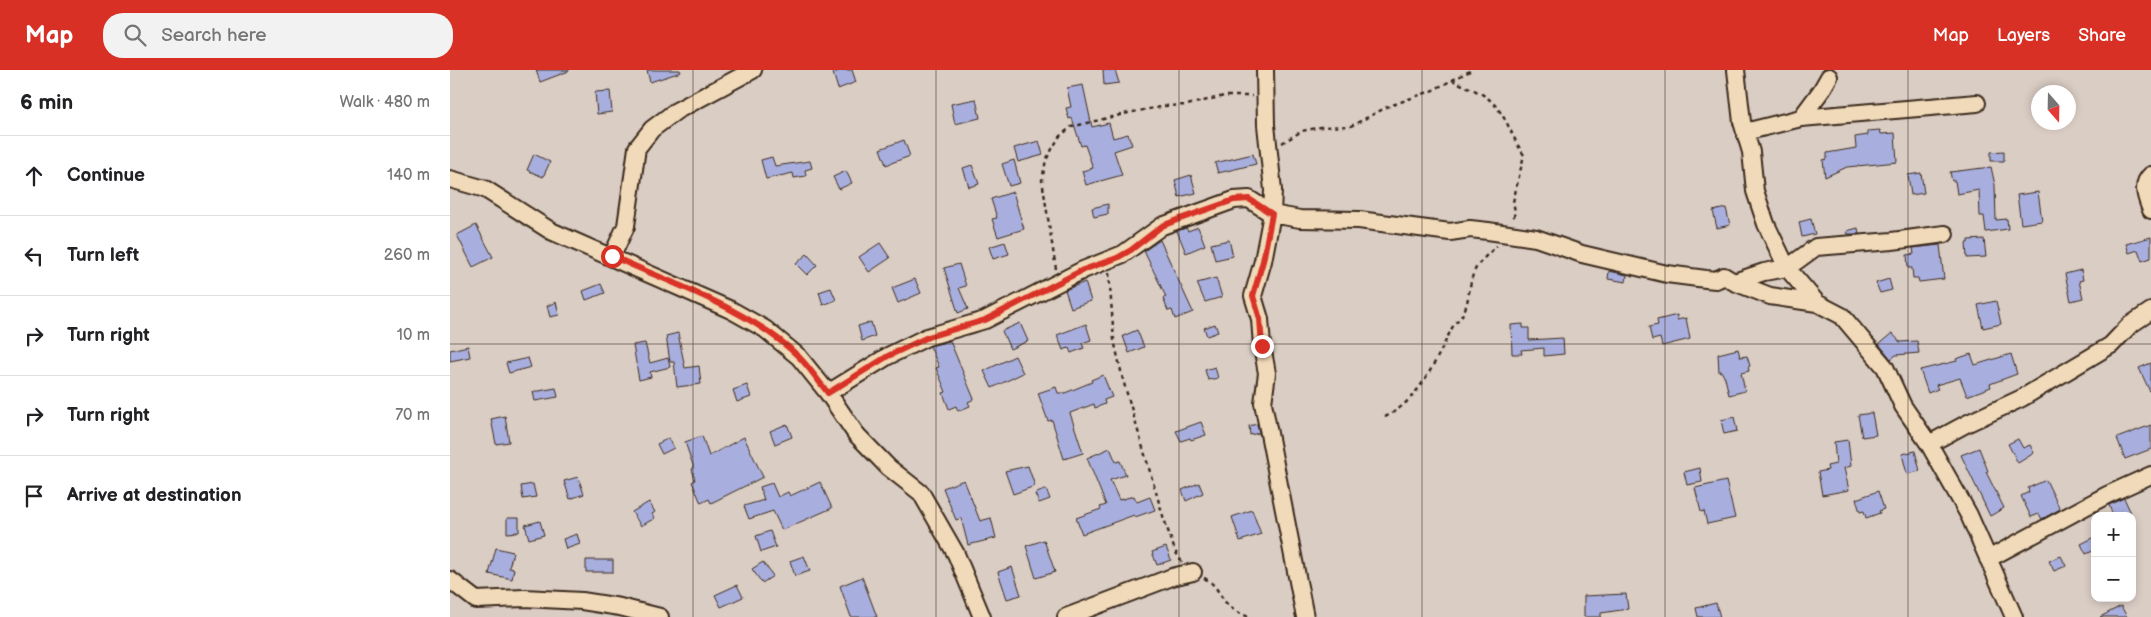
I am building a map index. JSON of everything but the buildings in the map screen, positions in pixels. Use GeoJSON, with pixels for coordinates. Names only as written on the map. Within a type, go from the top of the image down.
{"type":"FeatureCollection","features":[{"type":"Feature","properties":{"kind":"street"},"geometry":{"type":"LineString","coordinates":[[612,256],[626,226],[637,148],[652,129],[676,111],[753,70]]}},
{"type":"Feature","properties":{"kind":"street"},"geometry":{"type":"LineString","coordinates":[[1266,70],[1266,125],[1274,190],[1272,214],[1263,261],[1253,296],[1260,319],[1267,373],[1263,404],[1305,617]]}},
{"type":"Feature","properties":{"kind":"street"},"geometry":{"type":"LineString","coordinates":[[1736,70],[1744,132],[1750,152],[1755,191],[1766,224],[1787,268],[1817,303]]}},
{"type":"Feature","properties":{"kind":"street"},"geometry":{"type":"LineString","coordinates":[[1801,118],[1829,77]]}},
{"type":"Feature","properties":{"kind":"street"},"geometry":{"type":"LineString","coordinates":[[1744,132],[1801,118],[1977,103]]}},
{"type":"Feature","properties":{"kind":"street"},"geometry":{"type":"LineString","coordinates":[[2151,175],[2148,177],[2144,189],[2151,210]]}},
{"type":"Feature","properties":{"kind":"street"},"geometry":{"type":"LineString","coordinates":[[450,179],[486,189],[551,231],[612,256],[731,310],[764,329],[799,357],[828,393],[860,440],[888,467],[921,492],[956,554],[982,617]]}},
{"type":"Feature","properties":{"kind":"street"},"geometry":{"type":"LineString","coordinates":[[828,393],[888,356],[928,337],[985,320],[1083,270],[1108,262],[1131,250],[1162,226],[1234,200],[1249,199],[1272,214],[1300,219],[1360,220],[1450,232],[1470,229],[1536,238],[1582,254],[1667,274],[1706,280],[1716,280],[1724,276],[1734,282],[1770,296],[1817,303],[1842,316],[1885,366],[1903,406],[1929,444],[1969,515],[2014,617]]}},
{"type":"Feature","properties":{"kind":"street"},"geometry":{"type":"LineString","coordinates":[[1734,282],[1764,272],[1787,268],[1816,246],[1945,234]]}},
{"type":"Feature","properties":{"kind":"street"},"geometry":{"type":"LineString","coordinates":[[1929,444],[1966,424],[2022,398],[2091,357],[2111,345],[2130,325],[2151,311]]}},
{"type":"Feature","properties":{"kind":"street"},"geometry":{"type":"LineString","coordinates":[[1988,559],[2107,495],[2151,476]]}},
{"type":"Feature","properties":{"kind":"street"},"geometry":{"type":"LineString","coordinates":[[1066,617],[1172,577],[1193,572]]}},
{"type":"Feature","properties":{"kind":"street"},"geometry":{"type":"LineString","coordinates":[[450,580],[476,600],[524,598],[582,601],[620,607],[660,617]]}},
{"type":"Feature","properties":{"kind":"path"},"geometry":{"type":"LineString","coordinates":[[1269,149],[1302,131],[1321,127],[1351,126],[1387,106],[1431,91],[1472,70]]}},
{"type":"Feature","properties":{"kind":"path"},"geometry":{"type":"LineString","coordinates":[[1385,417],[1397,412],[1416,394],[1427,373],[1441,354],[1453,327],[1465,310],[1476,267],[1505,240],[1512,225],[1515,210],[1514,202],[1524,155],[1514,141],[1507,123],[1490,100],[1452,80]]}},
{"type":"Feature","properties":{"kind":"path"},"geometry":{"type":"LineString","coordinates":[[1054,285],[1057,264],[1042,180],[1046,160],[1059,137],[1071,127],[1128,113],[1164,106],[1187,105],[1224,96],[1265,96]]}},
{"type":"Feature","properties":{"kind":"path"},"geometry":{"type":"LineString","coordinates":[[1108,262],[1114,340],[1123,380],[1152,482],[1172,542],[1186,568],[1209,580],[1218,590],[1226,604],[1238,613],[1249,617]]}},
{"type":"Feature","properties":{"kind":"route"},"geometry":{"type":"LineString","coordinates":[[612,256],[731,310],[764,329],[799,357],[828,393],[888,356],[928,337],[985,320],[1083,270],[1117,258],[1131,250],[1162,226],[1234,200],[1249,199],[1272,214],[1263,261],[1253,296],[1260,319],[1262,346]]}}]}
